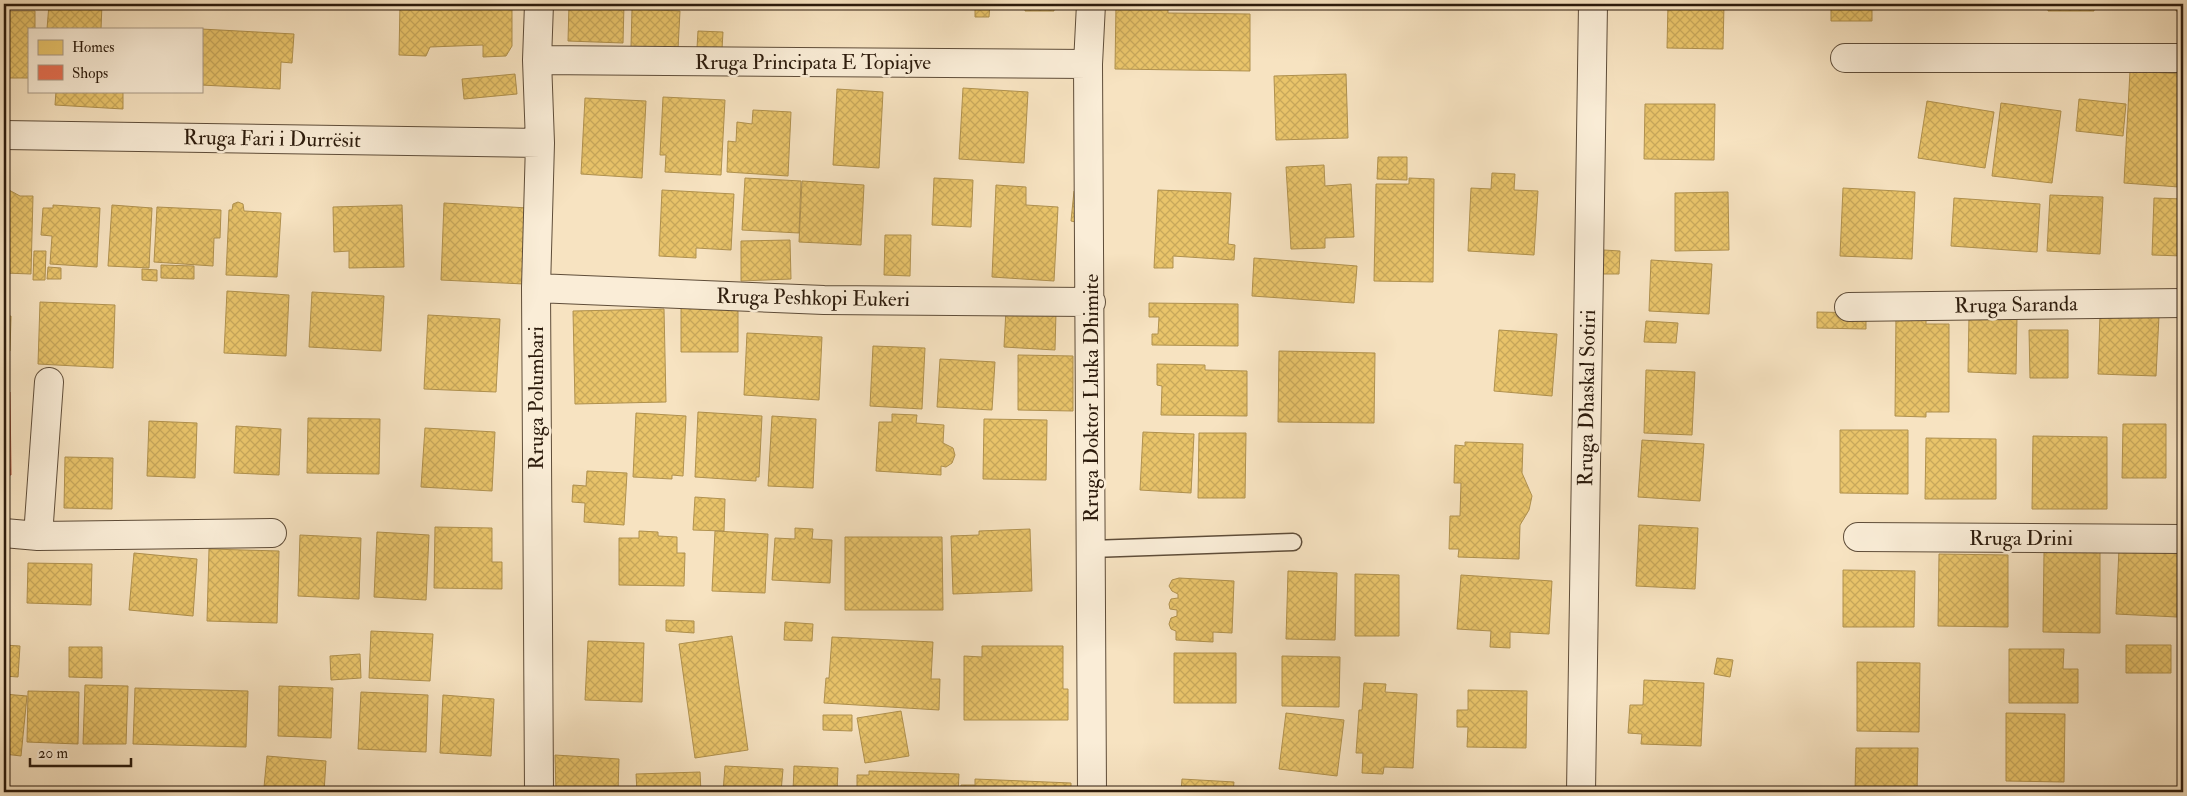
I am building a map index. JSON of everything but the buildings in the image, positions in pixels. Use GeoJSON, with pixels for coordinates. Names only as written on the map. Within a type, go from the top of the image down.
{"type":"FeatureCollection","features":[{"type":"Feature","properties":{"kind":"street","name":"Rruga Polumbari"},"geometry":{"type":"LineString","coordinates":[[539,4],[537,60],[540,143],[536,288],[539,792]]}},
{"type":"Feature","properties":{"kind":"street","name":"Rruga Doktor Lluka Dhimite"},"geometry":{"type":"LineString","coordinates":[[1091,4],[1088,64],[1092,792]]}},
{"type":"Feature","properties":{"kind":"street","name":"Rruga Dhaskal Sotiri"},"geometry":{"type":"LineString","coordinates":[[1581,792],[1593,4]]}},
{"type":"Feature","properties":{"kind":"street"},"geometry":{"type":"LineString","coordinates":[[1845,58],[2183,58]]}},
{"type":"Feature","properties":{"kind":"street","name":"Rruga Principata E Topiajve"},"geometry":{"type":"LineString","coordinates":[[537,60],[1088,64]]}},
{"type":"Feature","properties":{"kind":"street","name":"Rruga Fari i Durrësit"},"geometry":{"type":"LineString","coordinates":[[4,135],[540,143]]}},
{"type":"Feature","properties":{"kind":"street","name":"Rruga Peshkopi Eukeri"},"geometry":{"type":"LineString","coordinates":[[536,288],[824,300],[1090,302]]}},
{"type":"Feature","properties":{"kind":"street","name":"Rruga Saranda"},"geometry":{"type":"LineString","coordinates":[[1849,307],[2183,303]]}},
{"type":"Feature","properties":{"kind":"street"},"geometry":{"type":"LineString","coordinates":[[38,536],[49,382]]}},
{"type":"Feature","properties":{"kind":"street"},"geometry":{"type":"LineString","coordinates":[[4,533],[38,536],[272,533]]}},
{"type":"Feature","properties":{"kind":"street","name":"Rruga Drini"},"geometry":{"type":"LineString","coordinates":[[1858,536],[2183,539]]}},
{"type":"Feature","properties":{"kind":"lane"},"geometry":{"type":"LineString","coordinates":[[1092,549],[1293,542]]}}]}
